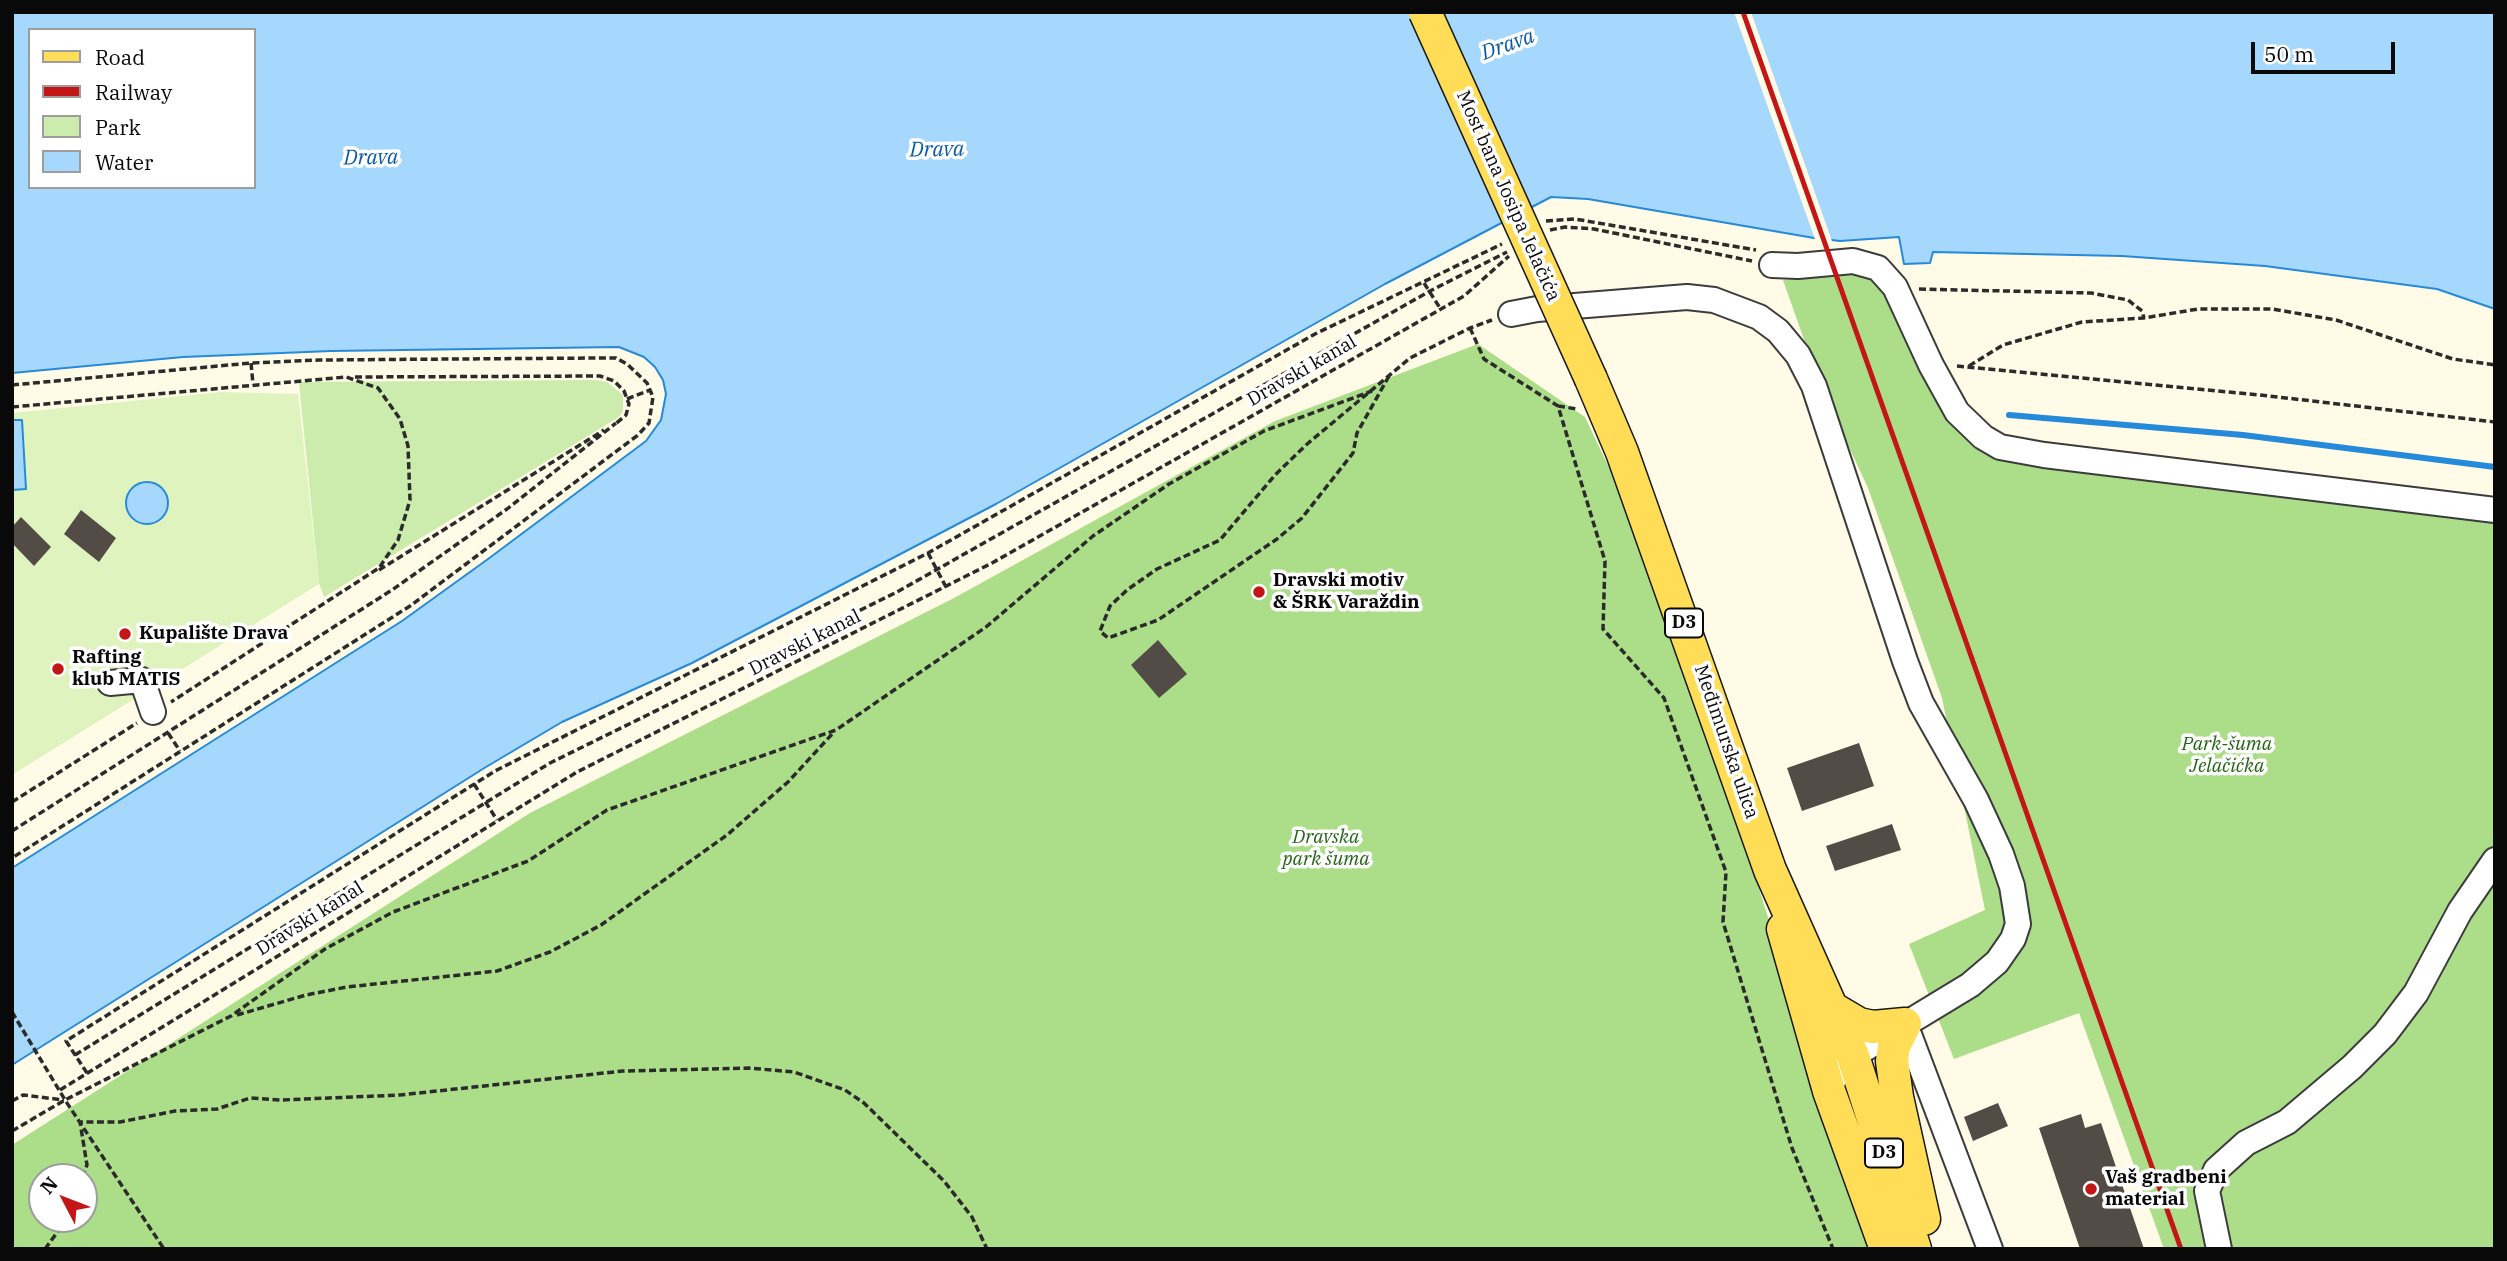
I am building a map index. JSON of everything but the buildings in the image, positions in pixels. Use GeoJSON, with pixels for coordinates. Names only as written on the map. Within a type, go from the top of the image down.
{"type":"FeatureCollection","features":[{"type":"Feature","properties":{"kind":"main road","name":"Most bana Josipa Jelačića"},"geometry":{"type":"LineString","coordinates":[[1425,12],[1591,379]]}},
{"type":"Feature","properties":{"kind":"main road","name":"Međimurska ulica"},"geometry":{"type":"LineString","coordinates":[[1591,379],[1636,490],[1770,870],[1853,1056],[1915,1249]]}},
{"type":"Feature","properties":{"kind":"main road","name":"Međimurska ulica"},"geometry":{"type":"LineString","coordinates":[[1770,870],[1796,981],[1829,1091],[1886,1249]]}},
{"type":"Feature","properties":{"kind":"main road"},"geometry":{"type":"LineString","coordinates":[[1832,1008],[1860,1024],[1873,1027],[1905,1024]]}},
{"type":"Feature","properties":{"kind":"main road"},"geometry":{"type":"LineString","coordinates":[[1905,1024],[1894,1046],[1892,1060],[1897,1097],[1924,1220],[1924,1249]]}},
{"type":"Feature","properties":{"kind":"street"},"geometry":{"type":"LineString","coordinates":[[1765,257],[1798,266],[1853,261],[1878,268],[1895,286],[1931,365],[1957,412],[1983,438],[2000,447],[2044,455],[2495,510]]}},
{"type":"Feature","properties":{"kind":"street"},"geometry":{"type":"LineString","coordinates":[[1511,314],[1537,309],[1687,297],[1714,300],[1759,317],[1778,331],[1807,370],[1921,703],[1976,800],[2001,854],[2017,908],[2018,924],[2013,939],[1997,962],[1970,985],[1853,1056],[1835,1077],[1829,1091]]}},
{"type":"Feature","properties":{"kind":"street"},"geometry":{"type":"LineString","coordinates":[[110,683],[142,680],[153,712]]}},
{"type":"Feature","properties":{"kind":"street"},"geometry":{"type":"LineString","coordinates":[[2219,1249],[2207,1191],[2216,1170],[2246,1143],[2287,1122],[2352,1067],[2385,1034],[2416,993],[2465,901],[2495,860]]}},
{"type":"Feature","properties":{"kind":"street"},"geometry":{"type":"LineString","coordinates":[[1905,1024],[1990,1249]]}},
{"type":"Feature","properties":{"kind":"path"},"geometry":{"type":"LineString","coordinates":[[1536,226],[1562,218],[1594,222],[1765,257]]}},
{"type":"Feature","properties":{"kind":"path"},"geometry":{"type":"LineString","coordinates":[[1594,222],[1594,229]]}},
{"type":"Feature","properties":{"kind":"path"},"geometry":{"type":"LineString","coordinates":[[1543,231],[1564,227],[1594,229],[1765,257]]}},
{"type":"Feature","properties":{"kind":"path"},"geometry":{"type":"LineString","coordinates":[[87,1073],[66,1041],[474,784],[544,744],[928,553],[1315,334],[1511,239]]}},
{"type":"Feature","properties":{"kind":"path","name":"Dravski kanal"},"geometry":{"type":"LineString","coordinates":[[58,1088],[87,1073],[577,772],[946,587],[1440,309],[1475,288],[1514,250],[1430,291]]}},
{"type":"Feature","properties":{"kind":"path"},"geometry":{"type":"LineString","coordinates":[[1424,283],[1440,309]]}},
{"type":"Feature","properties":{"kind":"path"},"geometry":{"type":"LineString","coordinates":[[1914,289],[2057,290],[2102,294],[2136,303],[2144,318]]}},
{"type":"Feature","properties":{"kind":"path"},"geometry":{"type":"LineString","coordinates":[[75,1055],[550,764],[937,569],[1430,291]]}},
{"type":"Feature","properties":{"kind":"path"},"geometry":{"type":"LineString","coordinates":[[2495,365],[2453,359],[2336,320],[2272,309],[2198,309],[2144,318],[2082,322],[2030,335],[1983,354],[1967,367],[2247,393],[2495,422]]}},
{"type":"Feature","properties":{"kind":"path"},"geometry":{"type":"LineString","coordinates":[[1389,376],[1357,433],[1353,453],[1302,518],[1277,539],[1158,620],[1108,638],[1100,631],[1110,606],[1127,590],[1157,569],[1220,540],[1298,452],[1410,358],[1470,328],[1511,314]]}},
{"type":"Feature","properties":{"kind":"path"},"geometry":{"type":"LineString","coordinates":[[1470,328],[1483,359],[1558,406],[1583,410]]}},
{"type":"Feature","properties":{"kind":"path"},"geometry":{"type":"LineString","coordinates":[[12,385],[251,363],[615,358],[638,371],[650,390],[653,411],[649,423],[638,435],[410,606],[12,859]]}},
{"type":"Feature","properties":{"kind":"path"},"geometry":{"type":"LineString","coordinates":[[251,363],[253,384]]}},
{"type":"Feature","properties":{"kind":"path"},"geometry":{"type":"LineString","coordinates":[[12,407],[346,377],[600,376],[614,381],[624,391],[627,399],[626,415],[507,509],[392,590],[12,831]]}},
{"type":"Feature","properties":{"kind":"path"},"geometry":{"type":"LineString","coordinates":[[346,377],[368,383],[386,396],[400,419],[410,458],[412,486],[403,525],[390,553],[365,579]]}},
{"type":"Feature","properties":{"kind":"path"},"geometry":{"type":"LineString","coordinates":[[627,399],[650,390]]}},
{"type":"Feature","properties":{"kind":"path"},"geometry":{"type":"LineString","coordinates":[[231,1016],[306,995],[347,987],[496,971],[550,952],[600,925],[727,835],[788,782],[836,730],[986,627],[1093,536],[1169,484],[1264,431],[1373,391]]}},
{"type":"Feature","properties":{"kind":"path"},"geometry":{"type":"LineString","coordinates":[[1558,406],[1605,561],[1603,629],[1664,698],[1727,872],[1723,922],[1792,1147],[1833,1249]]}},
{"type":"Feature","properties":{"kind":"path"},"geometry":{"type":"LineString","coordinates":[[12,802],[616,423]]}},
{"type":"Feature","properties":{"kind":"path"},"geometry":{"type":"LineString","coordinates":[[928,553],[946,587]]}},
{"type":"Feature","properties":{"kind":"path"},"geometry":{"type":"LineString","coordinates":[[153,712],[180,751]]}},
{"type":"Feature","properties":{"kind":"path"},"geometry":{"type":"LineString","coordinates":[[12,1131],[65,1100],[231,1016],[325,950],[393,912],[528,861],[607,810],[836,730]]}},
{"type":"Feature","properties":{"kind":"path"},"geometry":{"type":"LineString","coordinates":[[474,784],[497,820]]}},
{"type":"Feature","properties":{"kind":"path"},"geometry":{"type":"LineString","coordinates":[[12,1012],[65,1100],[164,1249]]}},
{"type":"Feature","properties":{"kind":"path"},"geometry":{"type":"LineString","coordinates":[[80,1122],[120,1122],[175,1111],[217,1109],[250,1098],[281,1100],[400,1094],[623,1071],[749,1068],[794,1072],[845,1090],[864,1103],[944,1181],[972,1217],[987,1249]]}},
{"type":"Feature","properties":{"kind":"path"},"geometry":{"type":"LineString","coordinates":[[12,1101],[23,1095],[65,1100]]}},
{"type":"Feature","properties":{"kind":"path"},"geometry":{"type":"LineString","coordinates":[[80,1122],[86,1163]]}},
{"type":"Feature","properties":{"kind":"path"},"geometry":{"type":"LineString","coordinates":[[45,1249],[57,1233]]}},
{"type":"Feature","properties":{"kind":"green space","name":"Park-šuma Jelačićka"},"geometry":{"type":"Polygon","coordinates":[[[1869,273],[1888,285],[1979,442],[2495,516],[2495,1249],[2164,1249],[2079,1013],[1954,1059],[1909,944],[1985,910],[1942,698],[1868,488],[1819,382],[1783,280],[1869,273]]]}},
{"type":"Feature","properties":{"kind":"green space","name":"Dravska park šuma"},"geometry":{"type":"Polygon","coordinates":[[[1478,344],[1585,417],[1621,493],[1724,777],[1872,1249],[12,1249],[12,1145],[530,813],[954,598],[1275,421],[1478,344]]]}},
{"type":"Feature","properties":{"kind":"green space"},"geometry":{"type":"Polygon","coordinates":[[[299,382],[607,382],[623,395],[623,411],[619,417],[324,597],[319,583],[299,382]]]}},
{"type":"Feature","properties":{"kind":"green space","name":"Kupalište Drava"},"geometry":{"type":"Polygon","coordinates":[[[221,392],[298,394],[319,584],[12,775],[12,413],[221,392]]]}},
{"type":"Feature","properties":{"kind":"water","name":"Drava"},"geometry":{"type":"Polygon","coordinates":[[[12,12],[2495,12],[2495,309],[2437,289],[2265,266],[2122,256],[1933,252],[1930,263],[1904,264],[1899,237],[1840,241],[1588,199],[1551,197],[1385,284],[996,504],[692,663],[562,722],[12,1065],[12,868],[402,621],[488,559],[646,441],[661,420],[666,394],[663,380],[655,367],[644,357],[619,347],[331,351],[183,357],[12,373],[12,12]]]}},
{"type":"Feature","properties":{"kind":"water"},"geometry":{"type":"Polygon","coordinates":[[[12,420],[22,420],[26,489],[12,490],[12,420]]]}},
{"type":"Feature","properties":{"kind":"water"},"geometry":{"type":"Polygon","coordinates":[[[147,482],[162,488],[168,503],[162,518],[147,524],[132,518],[126,503],[132,488],[147,482]]]}},
{"type":"Feature","properties":{"kind":"pier"},"geometry":{"type":"Polygon","coordinates":[[[1734,12],[1751,12],[1833,244],[1816,242],[1734,12]]]}},
{"type":"Feature","properties":{"kind":"waterway"},"geometry":{"type":"LineString","coordinates":[[2009,415],[2243,435],[2495,467]]}},
{"type":"Feature","properties":{"kind":"railway"},"geometry":{"type":"LineString","coordinates":[[1743,12],[2181,1249]]}},
{"type":"Feature","properties":{"kind":"place","name":"Dravski motiv & ŠRK Varaždin"},"geometry":{"type":"Point","coordinates":[1259,592]}},
{"type":"Feature","properties":{"kind":"place","name":"Kupalište Drava"},"geometry":{"type":"Point","coordinates":[125,634]}},
{"type":"Feature","properties":{"kind":"place","name":"Rafting klub MATIS"},"geometry":{"type":"Point","coordinates":[58,669]}},
{"type":"Feature","properties":{"kind":"place","name":"Vaš gradbeni material"},"geometry":{"type":"Point","coordinates":[2091,1189]}}]}
